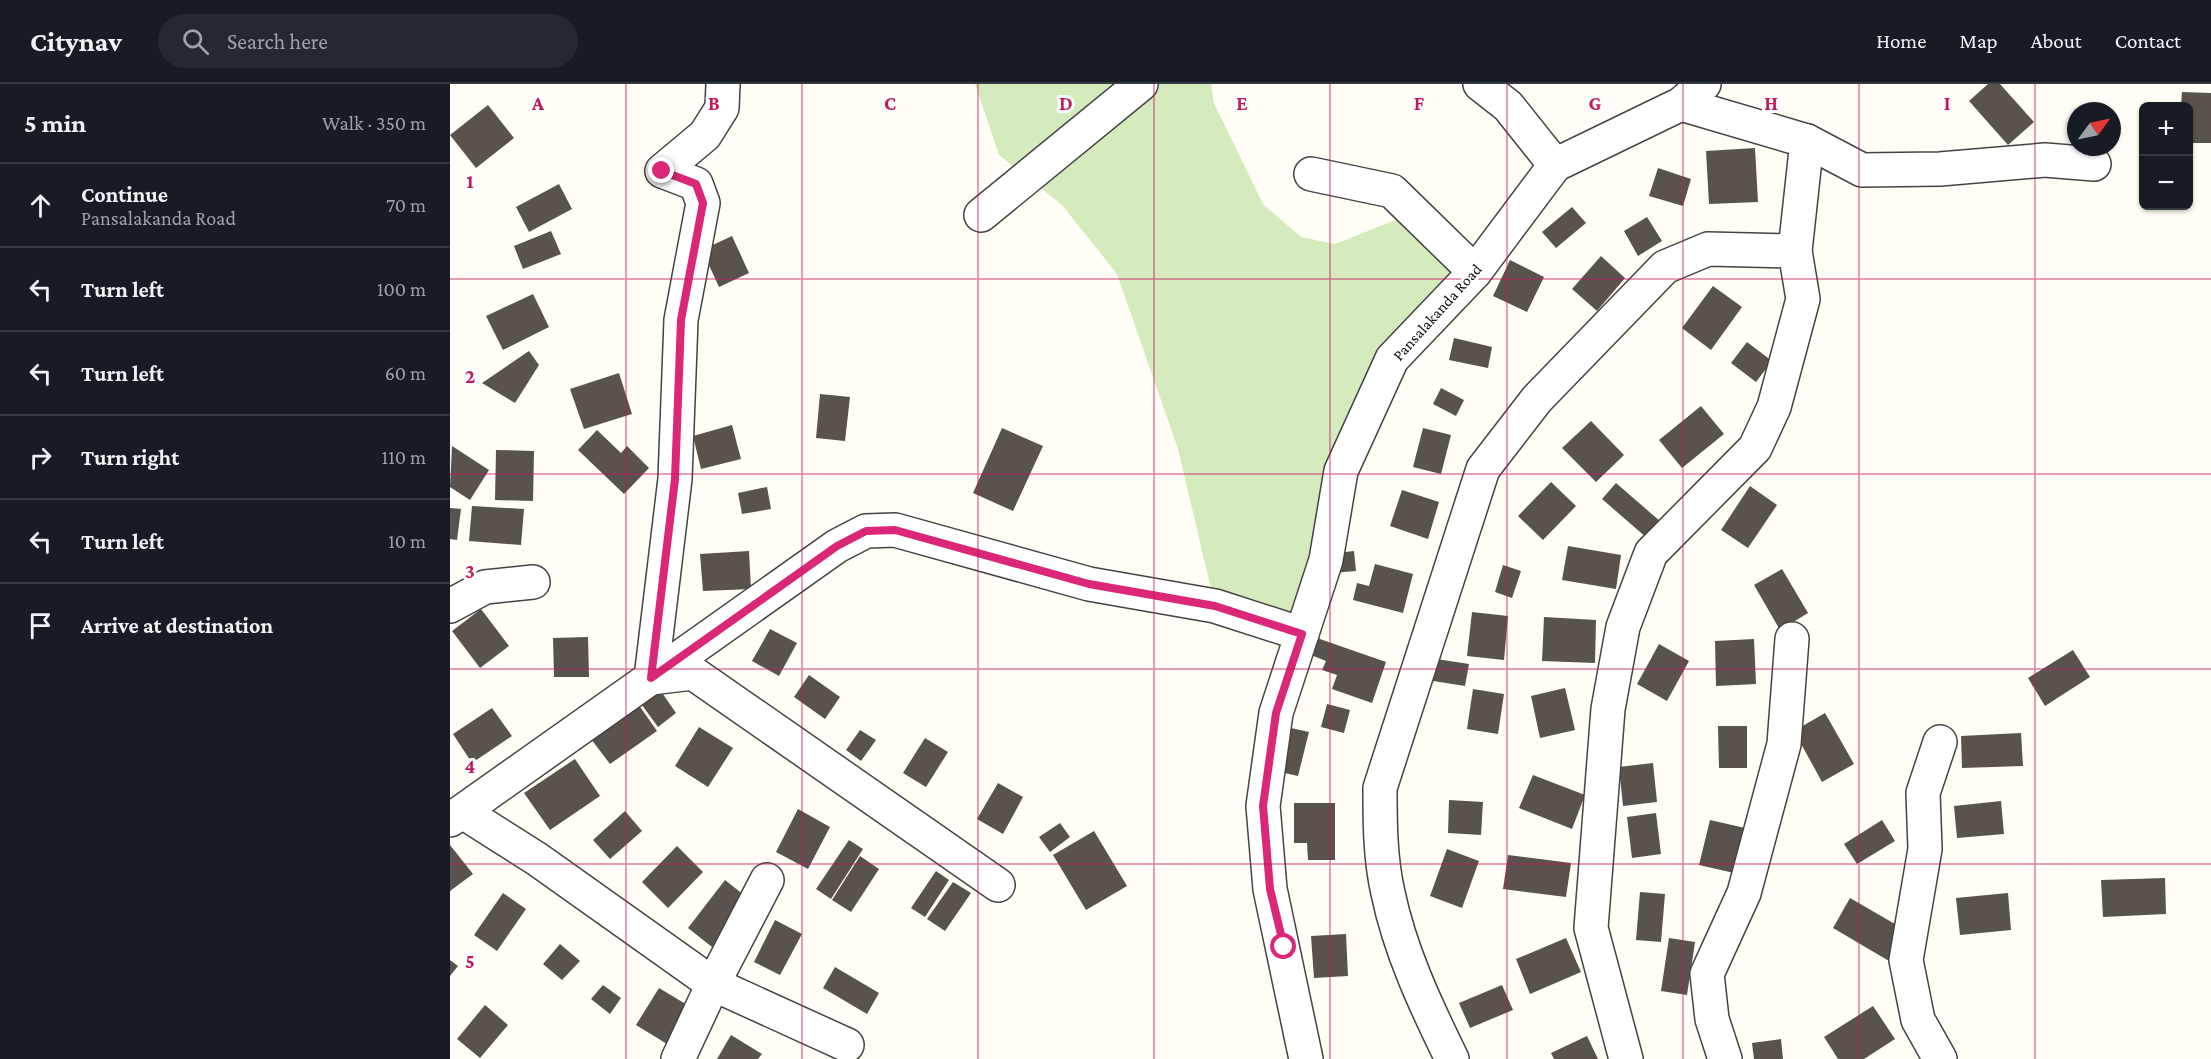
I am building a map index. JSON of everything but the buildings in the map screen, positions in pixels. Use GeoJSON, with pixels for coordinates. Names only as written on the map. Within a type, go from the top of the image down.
{"type":"FeatureCollection","features":[{"type":"Feature","properties":{"kind":"street"},"geometry":{"type":"LineString","coordinates":[[651,678],[675,479],[681,320],[703,203],[696,184],[662,171],[705,135],[722,108],[723,84]]}},
{"type":"Feature","properties":{"kind":"street"},"geometry":{"type":"LineString","coordinates":[[981,215],[1141,84]]}},
{"type":"Feature","properties":{"kind":"street"},"geometry":{"type":"LineString","coordinates":[[1479,84],[1510,95],[1555,165]]}},
{"type":"Feature","properties":{"kind":"street"},"geometry":{"type":"LineString","coordinates":[[1692,94],[1807,141],[1862,170],[1952,168],[2045,160],[2094,164]]}},
{"type":"Feature","properties":{"kind":"street","name":"Pansalakanda Road"},"geometry":{"type":"LineString","coordinates":[[1306,1059],[1270,889],[1263,806],[1276,713],[1326,560],[1341,471],[1392,359],[1475,272],[1555,165],[1692,94]]}},
{"type":"Feature","properties":{"kind":"street"},"geometry":{"type":"LineString","coordinates":[[1626,1059],[1591,928],[1608,709],[1623,627],[1652,554],[1755,447],[1773,407],[1803,299],[1795,251],[1807,141]]}},
{"type":"Feature","properties":{"kind":"street"},"geometry":{"type":"LineString","coordinates":[[1311,174],[1392,191],[1475,272]]}},
{"type":"Feature","properties":{"kind":"street"},"geometry":{"type":"LineString","coordinates":[[1452,1059],[1421,994],[1388,893],[1380,830],[1380,788],[1483,469],[1537,399],[1665,267],[1708,249],[1795,251]]}},
{"type":"Feature","properties":{"kind":"street"},"geometry":{"type":"LineString","coordinates":[[847,1045],[713,984],[537,859],[456,816],[837,546],[866,531],[895,530],[1089,584],[1215,606],[1302,634]]}},
{"type":"Feature","properties":{"kind":"street"},"geometry":{"type":"LineString","coordinates":[[450,606],[485,587],[533,582]]}},
{"type":"Feature","properties":{"kind":"street"},"geometry":{"type":"LineString","coordinates":[[1725,1059],[1712,1019],[1707,974],[1744,893],[1784,744],[1792,639]]}},
{"type":"Feature","properties":{"kind":"street"},"geometry":{"type":"LineString","coordinates":[[651,678],[693,674],[998,885]]}},
{"type":"Feature","properties":{"kind":"street"},"geometry":{"type":"LineString","coordinates":[[1940,742],[1923,793],[1925,849],[1906,960],[1918,1020],[1940,1059]]}},
{"type":"Feature","properties":{"kind":"street"},"geometry":{"type":"LineString","coordinates":[[678,1059],[713,984],[767,880]]}},
{"type":"Feature","properties":{"kind":"green space"},"geometry":{"type":"Polygon","coordinates":[[[975,84],[1211,84],[1214,103],[1263,204],[1301,237],[1335,244],[1398,219],[1475,272],[1392,359],[1302,634],[1215,606],[1178,449],[1117,274],[1062,205],[999,155],[975,84]]]}},
{"type":"Feature","properties":{"kind":"route"},"geometry":{"type":"LineString","coordinates":[[662,171],[696,184],[703,203],[681,320],[675,479],[651,678],[837,546],[866,531],[895,530],[1089,584],[1215,606],[1302,634],[1276,713],[1263,806],[1270,889],[1284,947]]}}]}
